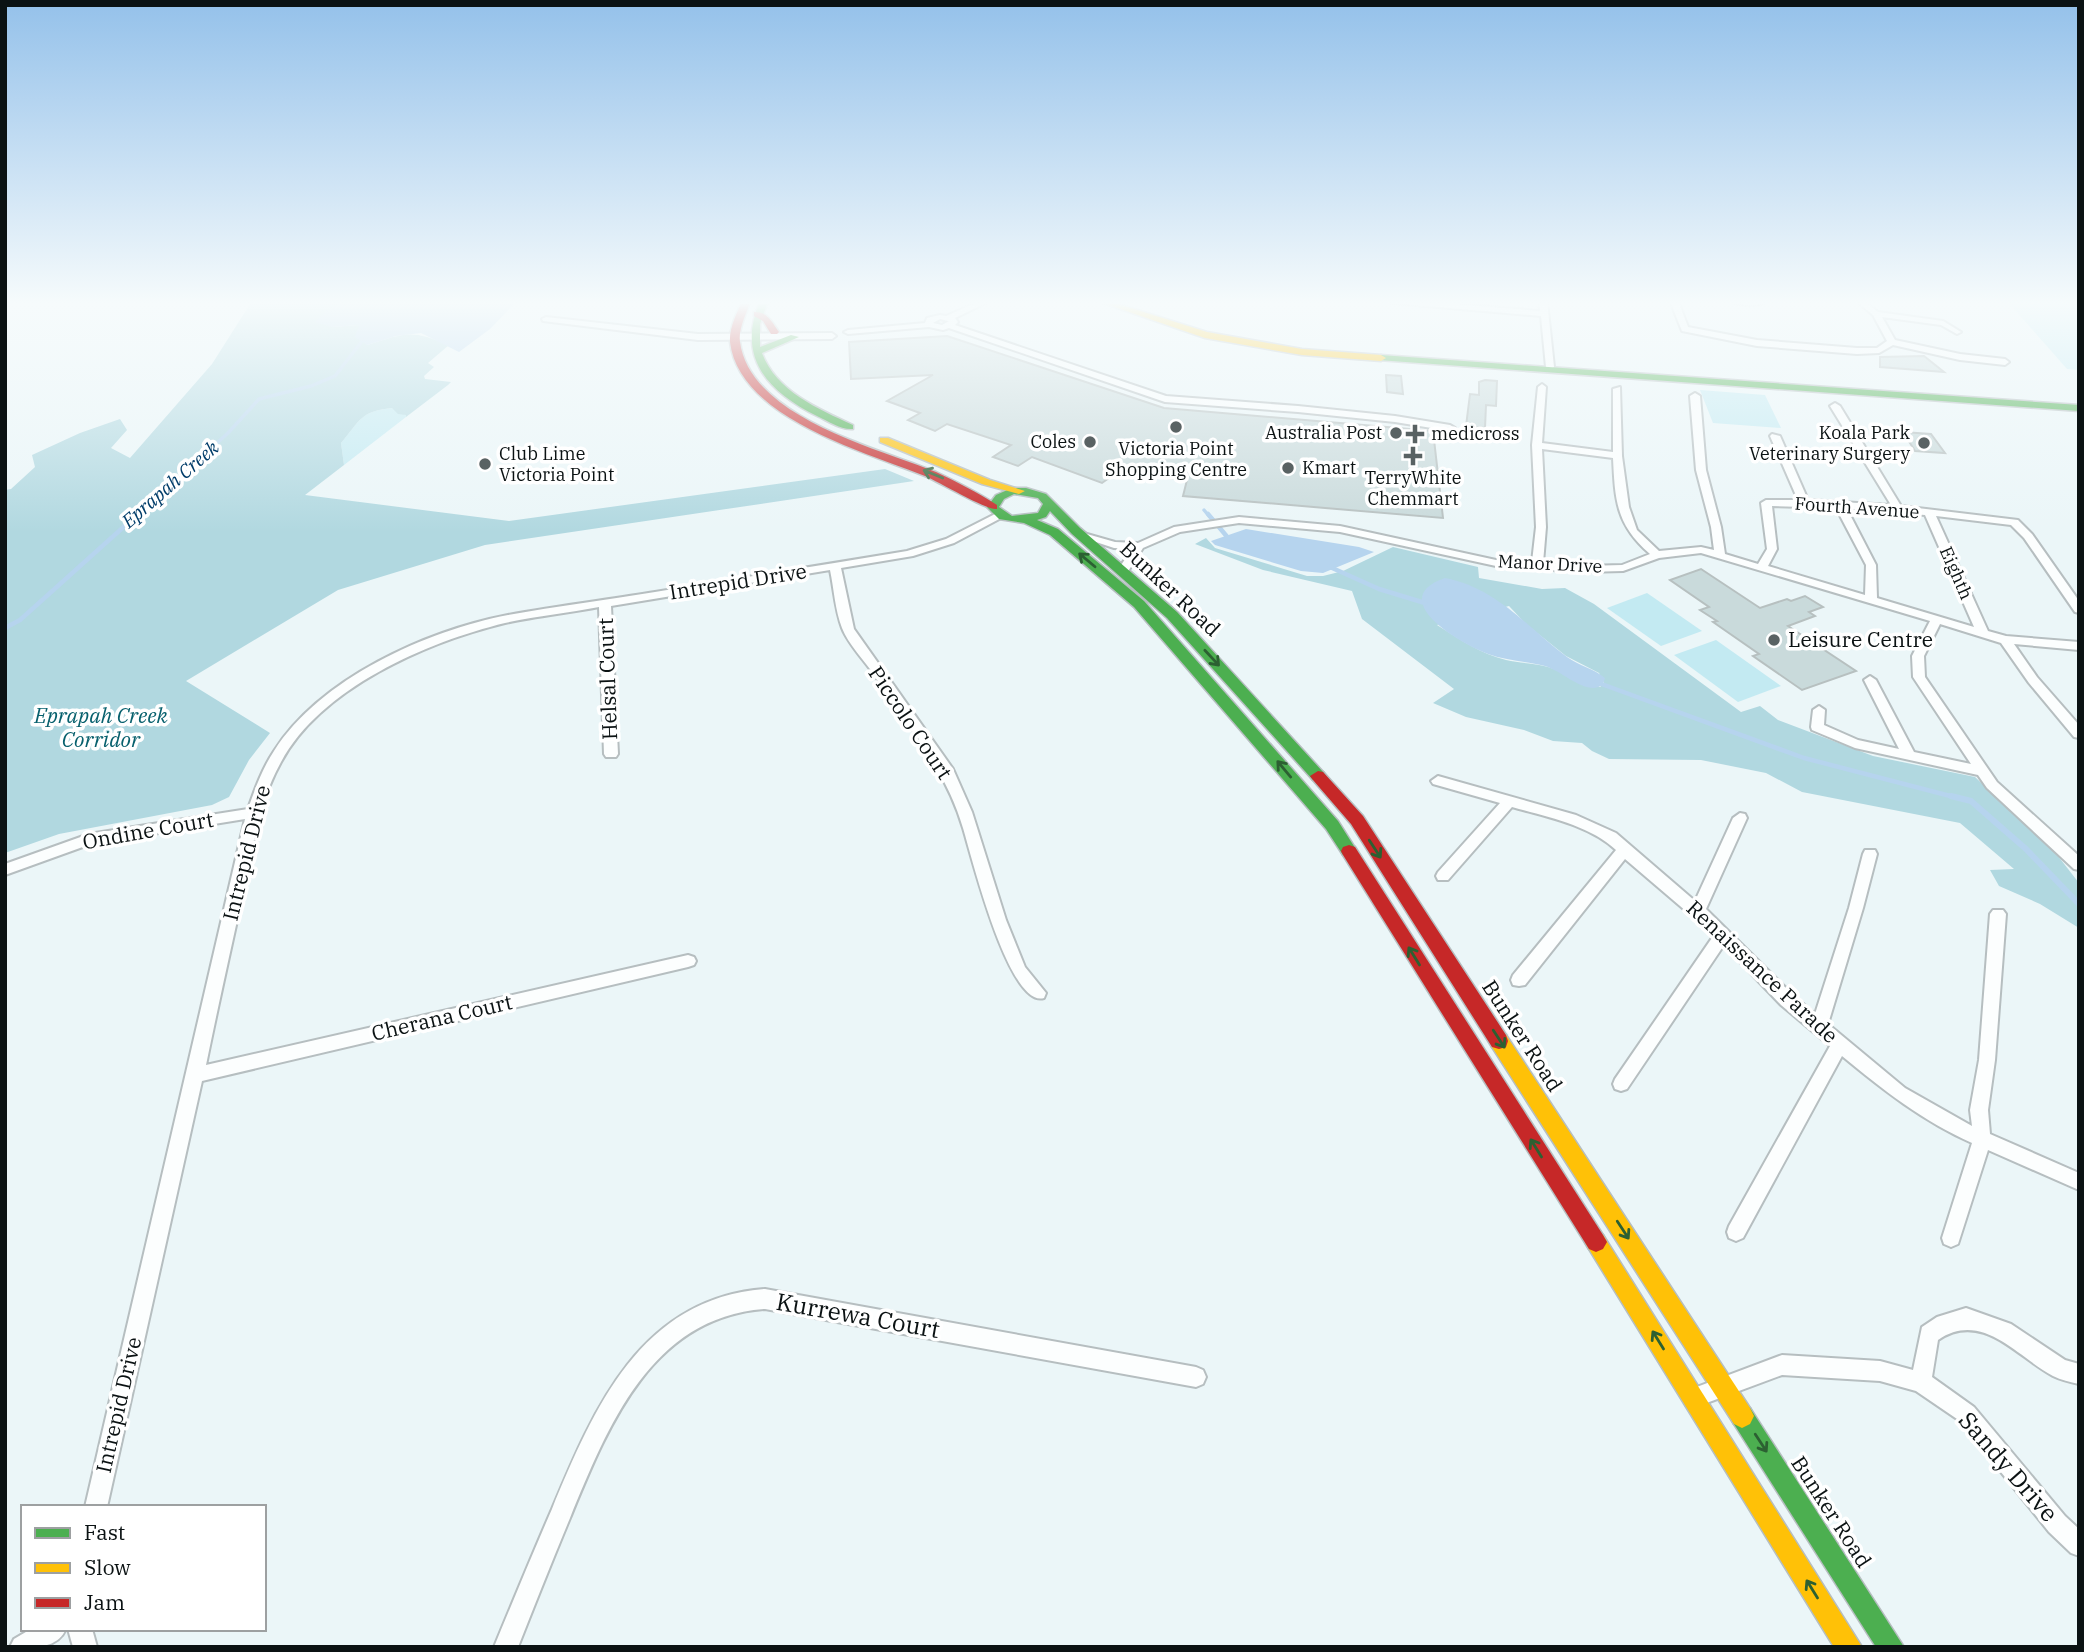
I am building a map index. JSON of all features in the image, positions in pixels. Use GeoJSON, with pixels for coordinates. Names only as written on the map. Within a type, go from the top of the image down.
{"type":"FeatureCollection","features":[{"type":"Feature","properties":{"kind":"main road"},"geometry":{"type":"LineString","coordinates":[[750,378],[771,400],[826,432],[963,486],[996,511],[998,498],[1020,491]]}},
{"type":"Feature","properties":{"kind":"main road"},"geometry":{"type":"LineString","coordinates":[[773,378],[776,384],[815,411],[985,482],[1020,491]]}},
{"type":"Feature","properties":{"kind":"main road"},"geometry":{"type":"LineString","coordinates":[[1688,378],[2079,408]]}},
{"type":"Feature","properties":{"kind":"main road","name":"Bunker Road"},"geometry":{"type":"LineString","coordinates":[[1020,491],[1040,495],[1048,506],[1180,623],[1357,820],[1891,1647]]}},
{"type":"Feature","properties":{"kind":"main road"},"geometry":{"type":"LineString","coordinates":[[1026,520],[1042,515],[1048,506]]}},
{"type":"Feature","properties":{"kind":"main road","name":"Bunker Road"},"geometry":{"type":"LineString","coordinates":[[996,511],[1011,520],[1026,520],[1054,532],[1139,604],[1332,825],[1849,1647]]}},
{"type":"Feature","properties":{"kind":"main road"},"geometry":{"type":"LineString","coordinates":[[1332,825],[1357,820]]}},
{"type":"Feature","properties":{"kind":"street"},"geometry":{"type":"LineString","coordinates":[[1102,378],[1165,399],[1298,409],[1450,428]]}},
{"type":"Feature","properties":{"kind":"street"},"geometry":{"type":"LineString","coordinates":[[1536,566],[1541,527],[1537,445],[1542,387]]}},
{"type":"Feature","properties":{"kind":"street"},"geometry":{"type":"LineString","coordinates":[[1617,389],[1617,456],[1629,525],[1639,539],[1657,555]]}},
{"type":"Feature","properties":{"kind":"street"},"geometry":{"type":"LineString","coordinates":[[1695,396],[1701,470],[1720,554]]}},
{"type":"Feature","properties":{"kind":"street"},"geometry":{"type":"LineString","coordinates":[[1835,406],[1898,509]]}},
{"type":"Feature","properties":{"kind":"street"},"geometry":{"type":"LineString","coordinates":[[1775,436],[1804,503]]}},
{"type":"Feature","properties":{"kind":"street"},"geometry":{"type":"LineString","coordinates":[[1537,445],[1617,456]]}},
{"type":"Feature","properties":{"kind":"street","name":"Fourth Avenue"},"geometry":{"type":"LineString","coordinates":[[1762,567],[1772,549],[1766,503],[1898,509],[2014,522],[2028,536],[2079,610]]}},
{"type":"Feature","properties":{"kind":"street"},"geometry":{"type":"LineString","coordinates":[[1840,506],[1871,565],[1871,601]]}},
{"type":"Feature","properties":{"kind":"street","name":"Intrepid Drive"},"geometry":{"type":"LineString","coordinates":[[96,1505],[253,813],[266,778],[284,745],[328,702],[356,682],[415,649],[477,626],[925,550],[965,534],[996,511]]}},
{"type":"Feature","properties":{"kind":"street","name":"Eighth"},"geometry":{"type":"LineString","coordinates":[[1929,513],[1983,634]]}},
{"type":"Feature","properties":{"kind":"street","name":"Manor Drive"},"geometry":{"type":"LineString","coordinates":[[1080,535],[1114,545],[1139,546],[1178,529],[1239,520],[1340,528],[1496,563],[1536,566],[1623,568],[1657,555],[1687,550],[1720,554],[2005,640],[2079,646]]}},
{"type":"Feature","properties":{"kind":"street"},"geometry":{"type":"LineString","coordinates":[[1123,571],[1139,546]]}},
{"type":"Feature","properties":{"kind":"street","name":"Piccolo Court"},"geometry":{"type":"LineString","coordinates":[[835,566],[848,629],[946,769],[965,812],[998,920],[1019,971],[1038,993]]}},
{"type":"Feature","properties":{"kind":"street","name":"Helsal Court"},"geometry":{"type":"LineString","coordinates":[[605,603],[611,754]]}},
{"type":"Feature","properties":{"kind":"street"},"geometry":{"type":"LineString","coordinates":[[1936,620],[1918,656],[1919,677],[1992,785],[2079,865]]}},
{"type":"Feature","properties":{"kind":"street"},"geometry":{"type":"LineString","coordinates":[[2005,640],[2033,680],[2079,734]]}},
{"type":"Feature","properties":{"kind":"street"},"geometry":{"type":"LineString","coordinates":[[1870,680],[1909,756]]}},
{"type":"Feature","properties":{"kind":"street"},"geometry":{"type":"LineString","coordinates":[[1819,709],[1817,727],[1855,744],[1982,771]]}},
{"type":"Feature","properties":{"kind":"street","name":"Renaissance Parade"},"geometry":{"type":"LineString","coordinates":[[1438,781],[1571,819],[1611,837],[1698,911],[1787,1000],[1899,1093],[1982,1140],[2079,1182]]}},
{"type":"Feature","properties":{"kind":"street"},"geometry":{"type":"LineString","coordinates":[[1443,876],[1510,802]]}},
{"type":"Feature","properties":{"kind":"street","name":"Ondine Court"},"geometry":{"type":"LineString","coordinates":[[5,870],[89,839],[253,813]]}},
{"type":"Feature","properties":{"kind":"street"},"geometry":{"type":"LineString","coordinates":[[1698,911],[1740,818]]}},
{"type":"Feature","properties":{"kind":"street"},"geometry":{"type":"LineString","coordinates":[[1519,980],[1624,850]]}},
{"type":"Feature","properties":{"kind":"street"},"geometry":{"type":"LineString","coordinates":[[1819,1026],[1870,854]]}},
{"type":"Feature","properties":{"kind":"street"},"geometry":{"type":"LineString","coordinates":[[1951,1238],[1982,1140],[1979,1110],[1987,1060],[1998,914]]}},
{"type":"Feature","properties":{"kind":"street"},"geometry":{"type":"LineString","coordinates":[[1621,1084],[1723,935]]}},
{"type":"Feature","properties":{"kind":"street","name":"Cherana Court"},"geometry":{"type":"LineString","coordinates":[[195,1076],[688,961]]}},
{"type":"Feature","properties":{"kind":"street"},"geometry":{"type":"LineString","coordinates":[[1737,1232],[1840,1044]]}},
{"type":"Feature","properties":{"kind":"street","name":"Kurrewa Court"},"geometry":{"type":"LineString","coordinates":[[506,1647],[597,1428],[620,1388],[651,1349],[690,1320],[730,1303],[765,1299],[1196,1377]]}},
{"type":"Feature","properties":{"kind":"street"},"geometry":{"type":"LineString","coordinates":[[1921,1382],[1929,1334],[1944,1324],[1966,1318],[2004,1332],[2060,1369],[2079,1374]]}},
{"type":"Feature","properties":{"kind":"street","name":"Sandy Drive"},"geometry":{"type":"LineString","coordinates":[[1693,1398],[1782,1365],[1880,1371],[1921,1382],[1967,1414],[2057,1524],[2079,1545]]}},
{"type":"Feature","properties":{"kind":"street"},"geometry":{"type":"LineString","coordinates":[[22,1647],[50,1631]]}},
{"type":"Feature","properties":{"kind":"shaded area"},"geometry":{"type":"Polygon","coordinates":[[[1700,390],[1765,395],[1781,428],[1713,423],[1700,390]]]}},
{"type":"Feature","properties":{"kind":"shaded area"},"geometry":{"type":"Polygon","coordinates":[[[392,408],[406,417],[344,465],[341,443],[357,423],[373,412],[392,408]]]}},
{"type":"Feature","properties":{"kind":"shaded area"},"geometry":{"type":"Polygon","coordinates":[[[1246,529],[1359,547],[1374,552],[1323,573],[1301,571],[1215,545],[1211,541],[1246,529]]]}},
{"type":"Feature","properties":{"kind":"shaded area"},"geometry":{"type":"Polygon","coordinates":[[[1445,578],[1464,583],[1496,599],[1567,657],[1605,678],[1602,684],[1596,688],[1588,687],[1545,666],[1488,654],[1446,631],[1424,609],[1422,597],[1428,587],[1445,578]]]}},
{"type":"Feature","properties":{"kind":"shaded area"},"geometry":{"type":"Polygon","coordinates":[[[1647,593],[1702,631],[1661,646],[1607,608],[1647,593]]]}},
{"type":"Feature","properties":{"kind":"shaded area"},"geometry":{"type":"Polygon","coordinates":[[[1716,640],[1781,686],[1738,702],[1674,655],[1716,640]]]}},
{"type":"Feature","properties":{"kind":"green space","name":"Eprapah Creek Corridor"},"geometry":{"type":"Polygon","coordinates":[[[200,378],[425,378],[451,382],[406,417],[392,408],[381,409],[362,418],[341,443],[344,465],[305,495],[509,521],[885,469],[914,481],[485,545],[338,590],[186,681],[270,733],[249,760],[229,797],[212,805],[59,834],[5,853],[5,490],[11,489],[35,467],[32,455],[80,433],[120,419],[127,430],[111,448],[130,458],[200,378]]]}},
{"type":"Feature","properties":{"kind":"green space"},"geometry":{"type":"Polygon","coordinates":[[[1206,538],[1215,548],[1307,576],[1323,576],[1343,571],[1393,547],[1478,567],[1479,578],[1542,589],[1565,588],[1594,604],[1741,712],[1760,706],[1778,720],[1873,756],[1975,777],[2054,851],[2079,883],[2079,928],[2040,904],[1999,886],[1990,870],[2014,869],[1960,823],[1802,792],[1766,773],[1701,760],[1609,759],[1582,743],[1553,741],[1524,730],[1466,717],[1433,703],[1454,689],[1362,619],[1352,591],[1263,570],[1195,544],[1206,538]],[[1509,606],[1437,625],[1488,654],[1552,668],[1600,687],[1604,683],[1599,673],[1566,656],[1526,624],[1509,606]]]}},
{"type":"Feature","properties":{"kind":"building","name":"Victoria Point Shopping Centre"},"geometry":{"type":"Polygon","coordinates":[[[928,378],[1074,378],[1164,408],[1433,431],[1443,518],[1183,496],[1187,480],[1158,477],[1159,466],[1129,464],[1102,483],[1032,457],[1018,466],[993,457],[1011,445],[947,424],[935,431],[908,420],[920,413],[887,401],[928,378]]]}},
{"type":"Feature","properties":{"kind":"building"},"geometry":{"type":"Polygon","coordinates":[[[1386,378],[1401,378],[1403,394],[1387,392],[1386,378]]]}},
{"type":"Feature","properties":{"kind":"building"},"geometry":{"type":"Polygon","coordinates":[[[1497,381],[1496,406],[1486,405],[1485,428],[1466,426],[1470,394],[1479,395],[1479,382],[1497,381]]]}},
{"type":"Feature","properties":{"kind":"building","name":"Koala Park Veterinary Surgery"},"geometry":{"type":"Polygon","coordinates":[[[1903,432],[1931,434],[1945,453],[1915,451],[1903,432]]]}},
{"type":"Feature","properties":{"kind":"building","name":"Leisure Centre"},"geometry":{"type":"Polygon","coordinates":[[[1701,569],[1760,608],[1805,596],[1823,607],[1809,612],[1815,616],[1788,626],[1856,671],[1802,690],[1753,656],[1759,654],[1700,610],[1709,607],[1670,580],[1701,569]]]}},
{"type":"Feature","properties":{"kind":"waterway","name":"Eprapah Creek"},"geometry":{"type":"LineString","coordinates":[[136,516],[228,433],[259,399],[311,386],[330,378]]}},
{"type":"Feature","properties":{"kind":"waterway"},"geometry":{"type":"LineString","coordinates":[[1204,510],[1209,516]]}},
{"type":"Feature","properties":{"kind":"waterway","name":"Eprapah Creek"},"geometry":{"type":"LineString","coordinates":[[5,628],[20,620],[138,514]]}},
{"type":"Feature","properties":{"kind":"waterway"},"geometry":{"type":"LineString","coordinates":[[1208,514],[1229,539]]}},
{"type":"Feature","properties":{"kind":"waterway"},"geometry":{"type":"LineString","coordinates":[[1330,567],[1379,589],[1425,603]]}},
{"type":"Feature","properties":{"kind":"waterway"},"geometry":{"type":"LineString","coordinates":[[1596,682],[1804,758],[1958,798]]}},
{"type":"Feature","properties":{"kind":"waterway"},"geometry":{"type":"LineString","coordinates":[[1951,796],[1971,801],[2026,849],[2079,904]]}},
{"type":"Feature","properties":{"kind":"traffic: fast"},"geometry":{"type":"LineString","coordinates":[[771,378],[799,402],[849,427]]}},
{"type":"Feature","properties":{"kind":"traffic: fast"},"geometry":{"type":"LineString","coordinates":[[1662,378],[2079,408]]}},
{"type":"Feature","properties":{"kind":"traffic: fast"},"geometry":{"type":"LineString","coordinates":[[1048,506],[1042,515],[1022,520],[1009,519],[993,507],[1000,497],[1012,491],[1026,491],[1042,496],[1076,531],[1172,615],[1318,776]]}},
{"type":"Feature","properties":{"kind":"traffic: fast"},"geometry":{"type":"LineString","coordinates":[[1026,520],[1054,532],[1139,604],[1332,825],[1349,851]]}},
{"type":"Feature","properties":{"kind":"traffic: fast"},"geometry":{"type":"LineString","coordinates":[[1742,1416],[1891,1647]]}},
{"type":"Feature","properties":{"kind":"traffic: slow"},"geometry":{"type":"LineString","coordinates":[[884,440],[986,482],[1019,491]]}},
{"type":"Feature","properties":{"kind":"traffic: slow"},"geometry":{"type":"LineString","coordinates":[[1499,1041],[1742,1416]]}},
{"type":"Feature","properties":{"kind":"traffic: slow"},"geometry":{"type":"LineString","coordinates":[[1596,1242],[1849,1647]]}},
{"type":"Feature","properties":{"kind":"traffic: jam"},"geometry":{"type":"LineString","coordinates":[[751,378],[755,385],[781,408],[814,427],[931,474],[993,507]]}},
{"type":"Feature","properties":{"kind":"traffic: jam"},"geometry":{"type":"LineString","coordinates":[[1318,776],[1357,820],[1499,1041]]}},
{"type":"Feature","properties":{"kind":"traffic: jam"},"geometry":{"type":"LineString","coordinates":[[1349,851],[1596,1242]]}},
{"type":"Feature","properties":{"kind":"place","name":"Victoria Point Shopping Centre"},"geometry":{"type":"Point","coordinates":[1176,427]}},
{"type":"Feature","properties":{"kind":"place","name":"Australia Post"},"geometry":{"type":"Point","coordinates":[1396,433]}},
{"type":"Feature","properties":{"kind":"place","name":"medicross"},"geometry":{"type":"Point","coordinates":[1415,434]}},
{"type":"Feature","properties":{"kind":"place","name":"Coles"},"geometry":{"type":"Point","coordinates":[1090,442]}},
{"type":"Feature","properties":{"kind":"place","name":"Koala Park Veterinary Surgery"},"geometry":{"type":"Point","coordinates":[1924,443]}},
{"type":"Feature","properties":{"kind":"place","name":"TerryWhite Chemmart"},"geometry":{"type":"Point","coordinates":[1413,456]}},
{"type":"Feature","properties":{"kind":"place","name":"Club Lime Victoria Point"},"geometry":{"type":"Point","coordinates":[485,464]}},
{"type":"Feature","properties":{"kind":"place","name":"Kmart"},"geometry":{"type":"Point","coordinates":[1288,468]}},
{"type":"Feature","properties":{"kind":"place","name":"Leisure Centre"},"geometry":{"type":"Point","coordinates":[1774,640]}}]}
